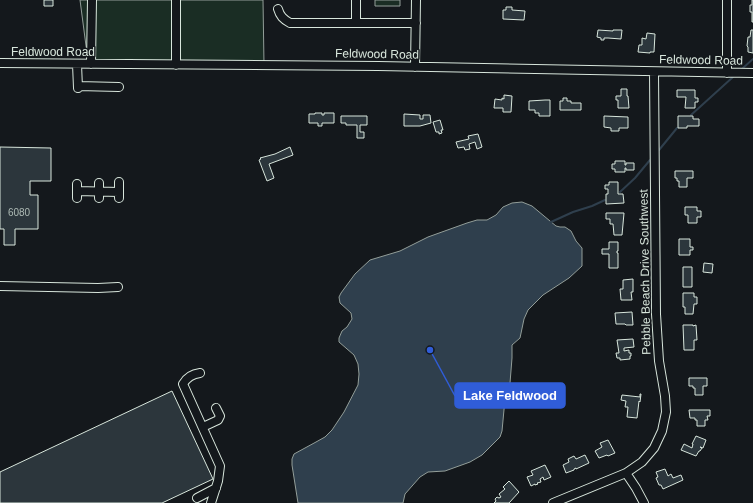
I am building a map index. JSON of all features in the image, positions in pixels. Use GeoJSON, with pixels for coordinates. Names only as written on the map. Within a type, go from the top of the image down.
{"type":"FeatureCollection","features":[{"type":"Feature","properties":{"kind":"street"},"geometry":{"type":"LineString","coordinates":[[91,64],[92,0]]}},
{"type":"Feature","properties":{"kind":"street"},"geometry":{"type":"LineString","coordinates":[[176,0],[176,64]]}},
{"type":"Feature","properties":{"kind":"street"},"geometry":{"type":"LineString","coordinates":[[356,0],[356,23]]}},
{"type":"Feature","properties":{"kind":"street"},"geometry":{"type":"LineString","coordinates":[[415,67],[416,0]]}},
{"type":"Feature","properties":{"kind":"street"},"geometry":{"type":"LineString","coordinates":[[727,0],[727,73]]}},
{"type":"Feature","properties":{"kind":"street"},"geometry":{"type":"LineString","coordinates":[[278,9],[280,16],[290,23],[416,23]]}},
{"type":"Feature","properties":{"kind":"street","name":"Feldwood Road"},"geometry":{"type":"LineString","coordinates":[[0,63],[415,67],[753,73]]}},
{"type":"Feature","properties":{"kind":"street"},"geometry":{"type":"LineString","coordinates":[[77,64],[78,87],[120,87]]}},
{"type":"Feature","properties":{"kind":"street","name":"Pebble Beach Drive Southwest"},"geometry":{"type":"LineString","coordinates":[[553,503],[626,473],[642,462],[654,448],[662,431],[666,412],[659,361],[656,314],[654,72]]}},
{"type":"Feature","properties":{"kind":"street"},"geometry":{"type":"LineString","coordinates":[[77,191],[99,191],[119,195],[119,182]]}},
{"type":"Feature","properties":{"kind":"street"},"geometry":{"type":"LineString","coordinates":[[0,286],[118,287]]}},
{"type":"Feature","properties":{"kind":"street"},"geometry":{"type":"LineString","coordinates":[[200,373],[186,378],[183,384],[220,466],[218,481],[211,503]]}},
{"type":"Feature","properties":{"kind":"street"},"geometry":{"type":"LineString","coordinates":[[203,427],[218,420],[220,416],[216,408]]}},
{"type":"Feature","properties":{"kind":"street"},"geometry":{"type":"LineString","coordinates":[[626,473],[644,503]]}},
{"type":"Feature","properties":{"kind":"street"},"geometry":{"type":"LineString","coordinates":[[197,498],[216,488]]}},
{"type":"Feature","properties":{"kind":"green space"},"geometry":{"type":"Polygon","coordinates":[[[80,0],[263,0],[264,65],[88,61],[80,0]]]}},
{"type":"Feature","properties":{"kind":"green space"},"geometry":{"type":"Polygon","coordinates":[[[375,0],[400,0],[400,6],[375,6],[375,0]]]}},
{"type":"Feature","properties":{"kind":"water"},"geometry":{"type":"Polygon","coordinates":[[[522,202],[532,206],[556,226],[565,227],[571,231],[576,241],[582,248],[582,266],[569,278],[543,295],[528,310],[524,319],[520,338],[512,345],[510,383],[505,399],[502,431],[500,437],[482,455],[470,462],[445,471],[428,472],[420,477],[405,494],[403,503],[298,503],[292,465],[294,454],[325,437],[332,430],[344,412],[358,385],[358,364],[354,355],[339,342],[342,331],[347,327],[352,319],[351,313],[340,303],[339,297],[355,274],[370,260],[400,251],[428,237],[467,223],[477,220],[487,220],[496,215],[503,207],[512,203],[522,202]]]}},
{"type":"Feature","properties":{"kind":"building"},"geometry":{"type":"Polygon","coordinates":[[[44,0],[53,0],[53,6],[44,6],[44,0]]]}},
{"type":"Feature","properties":{"kind":"building"},"geometry":{"type":"Polygon","coordinates":[[[752,0],[753,22],[752,12],[750,12],[752,0]]]}},
{"type":"Feature","properties":{"kind":"building"},"geometry":{"type":"Polygon","coordinates":[[[506,7],[512,7],[512,10],[525,11],[524,20],[503,19],[503,10],[506,10],[506,7]]]}},
{"type":"Feature","properties":{"kind":"building"},"geometry":{"type":"Polygon","coordinates":[[[598,30],[622,30],[621,39],[604,38],[604,40],[601,40],[601,38],[597,37],[598,30]]]}},
{"type":"Feature","properties":{"kind":"building"},"geometry":{"type":"Polygon","coordinates":[[[751,30],[753,30],[753,53],[748,52],[747,46],[748,37],[750,37],[751,30]]]}},
{"type":"Feature","properties":{"kind":"building"},"geometry":{"type":"Polygon","coordinates":[[[647,33],[655,34],[654,52],[638,52],[639,45],[642,45],[642,38],[646,39],[647,33]]]}},
{"type":"Feature","properties":{"kind":"building"},"geometry":{"type":"Polygon","coordinates":[[[621,89],[627,89],[629,108],[618,108],[618,100],[616,100],[616,96],[621,96],[621,89]]]}},
{"type":"Feature","properties":{"kind":"building"},"geometry":{"type":"Polygon","coordinates":[[[677,90],[695,90],[695,98],[698,98],[698,102],[695,102],[695,108],[685,108],[686,97],[677,97],[677,90]]]}},
{"type":"Feature","properties":{"kind":"building"},"geometry":{"type":"Polygon","coordinates":[[[504,95],[512,96],[511,112],[503,112],[503,108],[494,108],[495,99],[502,100],[502,98],[504,99],[504,95]]]}},
{"type":"Feature","properties":{"kind":"building"},"geometry":{"type":"Polygon","coordinates":[[[563,98],[567,98],[567,101],[571,101],[571,103],[581,103],[581,110],[560,110],[560,101],[563,101],[563,98]]]}},
{"type":"Feature","properties":{"kind":"building"},"geometry":{"type":"Polygon","coordinates":[[[550,100],[550,116],[539,116],[539,113],[535,113],[535,110],[529,110],[529,101],[550,100]]]}},
{"type":"Feature","properties":{"kind":"building"},"geometry":{"type":"Polygon","coordinates":[[[322,113],[322,115],[324,115],[324,113],[334,113],[334,123],[322,123],[322,126],[318,126],[318,123],[309,123],[309,114],[322,113]]]}},
{"type":"Feature","properties":{"kind":"building"},"geometry":{"type":"Polygon","coordinates":[[[404,114],[420,115],[420,119],[423,119],[423,115],[430,115],[431,123],[420,126],[404,126],[404,114]]]}},
{"type":"Feature","properties":{"kind":"building"},"geometry":{"type":"Polygon","coordinates":[[[341,116],[367,116],[367,125],[360,125],[360,132],[364,132],[364,138],[357,138],[357,125],[346,125],[346,123],[341,123],[341,116]]]}},
{"type":"Feature","properties":{"kind":"building"},"geometry":{"type":"Polygon","coordinates":[[[604,116],[628,117],[628,128],[619,128],[619,131],[611,131],[611,128],[604,127],[604,116]]]}},
{"type":"Feature","properties":{"kind":"building"},"geometry":{"type":"Polygon","coordinates":[[[678,116],[693,116],[693,119],[699,119],[699,126],[678,128],[678,116]]]}},
{"type":"Feature","properties":{"kind":"building"},"geometry":{"type":"Polygon","coordinates":[[[440,120],[443,130],[441,130],[442,133],[439,134],[439,132],[436,132],[433,122],[440,120]]]}},
{"type":"Feature","properties":{"kind":"building"},"geometry":{"type":"Polygon","coordinates":[[[478,134],[482,147],[477,149],[475,142],[469,144],[470,149],[465,150],[464,147],[458,148],[456,142],[469,139],[468,136],[478,134]]]}},
{"type":"Feature","properties":{"kind":"building"},"geometry":{"type":"Polygon","coordinates":[[[0,147],[51,148],[51,181],[30,181],[30,195],[38,195],[38,229],[15,229],[15,245],[4,245],[4,229],[0,229],[0,147]]]}},
{"type":"Feature","properties":{"kind":"building"},"geometry":{"type":"Polygon","coordinates":[[[290,147],[293,155],[269,164],[274,178],[267,181],[259,160],[261,159],[260,158],[275,154],[290,147]]]}},
{"type":"Feature","properties":{"kind":"building"},"geometry":{"type":"Polygon","coordinates":[[[615,161],[625,161],[625,165],[626,163],[634,163],[634,170],[626,170],[625,168],[625,172],[615,172],[615,169],[612,169],[612,164],[615,164],[615,161]]]}},
{"type":"Feature","properties":{"kind":"building"},"geometry":{"type":"Polygon","coordinates":[[[675,171],[693,171],[693,178],[687,178],[687,187],[679,187],[679,181],[675,178],[675,171]]]}},
{"type":"Feature","properties":{"kind":"building"},"geometry":{"type":"Polygon","coordinates":[[[609,182],[618,182],[618,194],[623,194],[624,203],[606,204],[606,194],[608,194],[608,189],[605,189],[605,185],[609,185],[609,182]]]}},
{"type":"Feature","properties":{"kind":"building"},"geometry":{"type":"Polygon","coordinates":[[[685,207],[697,207],[697,211],[701,211],[701,217],[697,217],[697,223],[688,223],[688,215],[685,215],[685,207]]]}},
{"type":"Feature","properties":{"kind":"building"},"geometry":{"type":"Polygon","coordinates":[[[606,213],[624,213],[622,235],[614,235],[613,224],[610,224],[610,219],[606,219],[606,213]]]}},
{"type":"Feature","properties":{"kind":"building"},"geometry":{"type":"Polygon","coordinates":[[[679,239],[690,239],[690,247],[693,247],[693,250],[690,250],[690,255],[679,255],[679,239]]]}},
{"type":"Feature","properties":{"kind":"building"},"geometry":{"type":"Polygon","coordinates":[[[609,242],[618,242],[618,268],[609,268],[609,254],[602,254],[602,249],[609,249],[609,242]]]}},
{"type":"Feature","properties":{"kind":"building"},"geometry":{"type":"Polygon","coordinates":[[[704,263],[713,264],[712,273],[703,272],[704,263]]]}},
{"type":"Feature","properties":{"kind":"building"},"geometry":{"type":"Polygon","coordinates":[[[683,267],[692,267],[692,287],[683,287],[683,267]]]}},
{"type":"Feature","properties":{"kind":"building"},"geometry":{"type":"Polygon","coordinates":[[[633,279],[633,292],[631,292],[632,300],[621,300],[620,289],[623,289],[623,280],[633,279]]]}},
{"type":"Feature","properties":{"kind":"building"},"geometry":{"type":"Polygon","coordinates":[[[683,293],[694,293],[694,297],[697,297],[697,304],[694,304],[693,314],[685,314],[685,307],[683,307],[683,293]]]}},
{"type":"Feature","properties":{"kind":"building"},"geometry":{"type":"Polygon","coordinates":[[[632,312],[633,325],[616,324],[615,313],[632,312]]]}},
{"type":"Feature","properties":{"kind":"building"},"geometry":{"type":"Polygon","coordinates":[[[683,325],[696,325],[697,340],[694,340],[694,350],[684,350],[683,325]]]}},
{"type":"Feature","properties":{"kind":"building"},"geometry":{"type":"Polygon","coordinates":[[[633,339],[634,347],[624,348],[624,351],[629,350],[629,353],[631,353],[630,359],[620,360],[620,358],[617,358],[616,353],[619,353],[617,340],[633,339]]]}},
{"type":"Feature","properties":{"kind":"building"},"geometry":{"type":"Polygon","coordinates":[[[689,378],[707,378],[707,386],[703,386],[703,395],[695,395],[695,388],[693,388],[693,386],[689,386],[689,378]]]}},
{"type":"Feature","properties":{"kind":"building"},"geometry":{"type":"Polygon","coordinates":[[[172,391],[213,479],[162,503],[0,503],[0,472],[172,391]]]}},
{"type":"Feature","properties":{"kind":"building"},"geometry":{"type":"Polygon","coordinates":[[[641,394],[637,418],[627,417],[628,407],[625,407],[626,401],[621,400],[622,395],[640,397],[641,394]]]}},
{"type":"Feature","properties":{"kind":"building"},"geometry":{"type":"Polygon","coordinates":[[[689,410],[710,410],[710,416],[707,416],[708,420],[705,420],[705,426],[697,426],[697,420],[695,420],[695,418],[690,418],[689,410]]]}},
{"type":"Feature","properties":{"kind":"building"},"geometry":{"type":"Polygon","coordinates":[[[696,436],[706,440],[703,448],[700,447],[702,448],[696,456],[681,450],[684,444],[692,448],[692,444],[696,436]]]}},
{"type":"Feature","properties":{"kind":"building"},"geometry":{"type":"Polygon","coordinates":[[[608,440],[615,453],[599,458],[595,451],[602,447],[600,443],[608,440]]]}},
{"type":"Feature","properties":{"kind":"building"},"geometry":{"type":"Polygon","coordinates":[[[585,455],[589,463],[566,473],[563,465],[569,462],[568,459],[574,456],[576,459],[585,455]]]}},
{"type":"Feature","properties":{"kind":"building"},"geometry":{"type":"Polygon","coordinates":[[[545,465],[551,477],[544,480],[543,477],[540,479],[541,482],[531,486],[527,477],[533,475],[531,471],[545,465]]]}},
{"type":"Feature","properties":{"kind":"building"},"geometry":{"type":"Polygon","coordinates":[[[665,469],[668,476],[671,474],[673,478],[681,475],[683,480],[663,489],[661,485],[659,485],[656,478],[658,477],[656,472],[665,469]]]}},
{"type":"Feature","properties":{"kind":"building"},"geometry":{"type":"Polygon","coordinates":[[[509,481],[519,492],[509,503],[494,503],[497,497],[501,497],[499,494],[505,489],[503,487],[509,481]]]}},
{"type":"Feature","properties":{"kind":"waterway"},"geometry":{"type":"LineString","coordinates":[[743,68],[753,59]]}},
{"type":"Feature","properties":{"kind":"waterway"},"geometry":{"type":"LineString","coordinates":[[691,115],[733,77]]}},
{"type":"Feature","properties":{"kind":"waterway"},"geometry":{"type":"LineString","coordinates":[[659,150],[677,128]]}},
{"type":"Feature","properties":{"kind":"waterway"},"geometry":{"type":"LineString","coordinates":[[620,192],[635,178],[650,160]]}},
{"type":"Feature","properties":{"kind":"waterway"},"geometry":{"type":"LineString","coordinates":[[551,222],[605,200]]}},
{"type":"Feature","properties":{"kind":"place","name":"Lake Feldwood"},"geometry":{"type":"Point","coordinates":[430,350]}}]}
